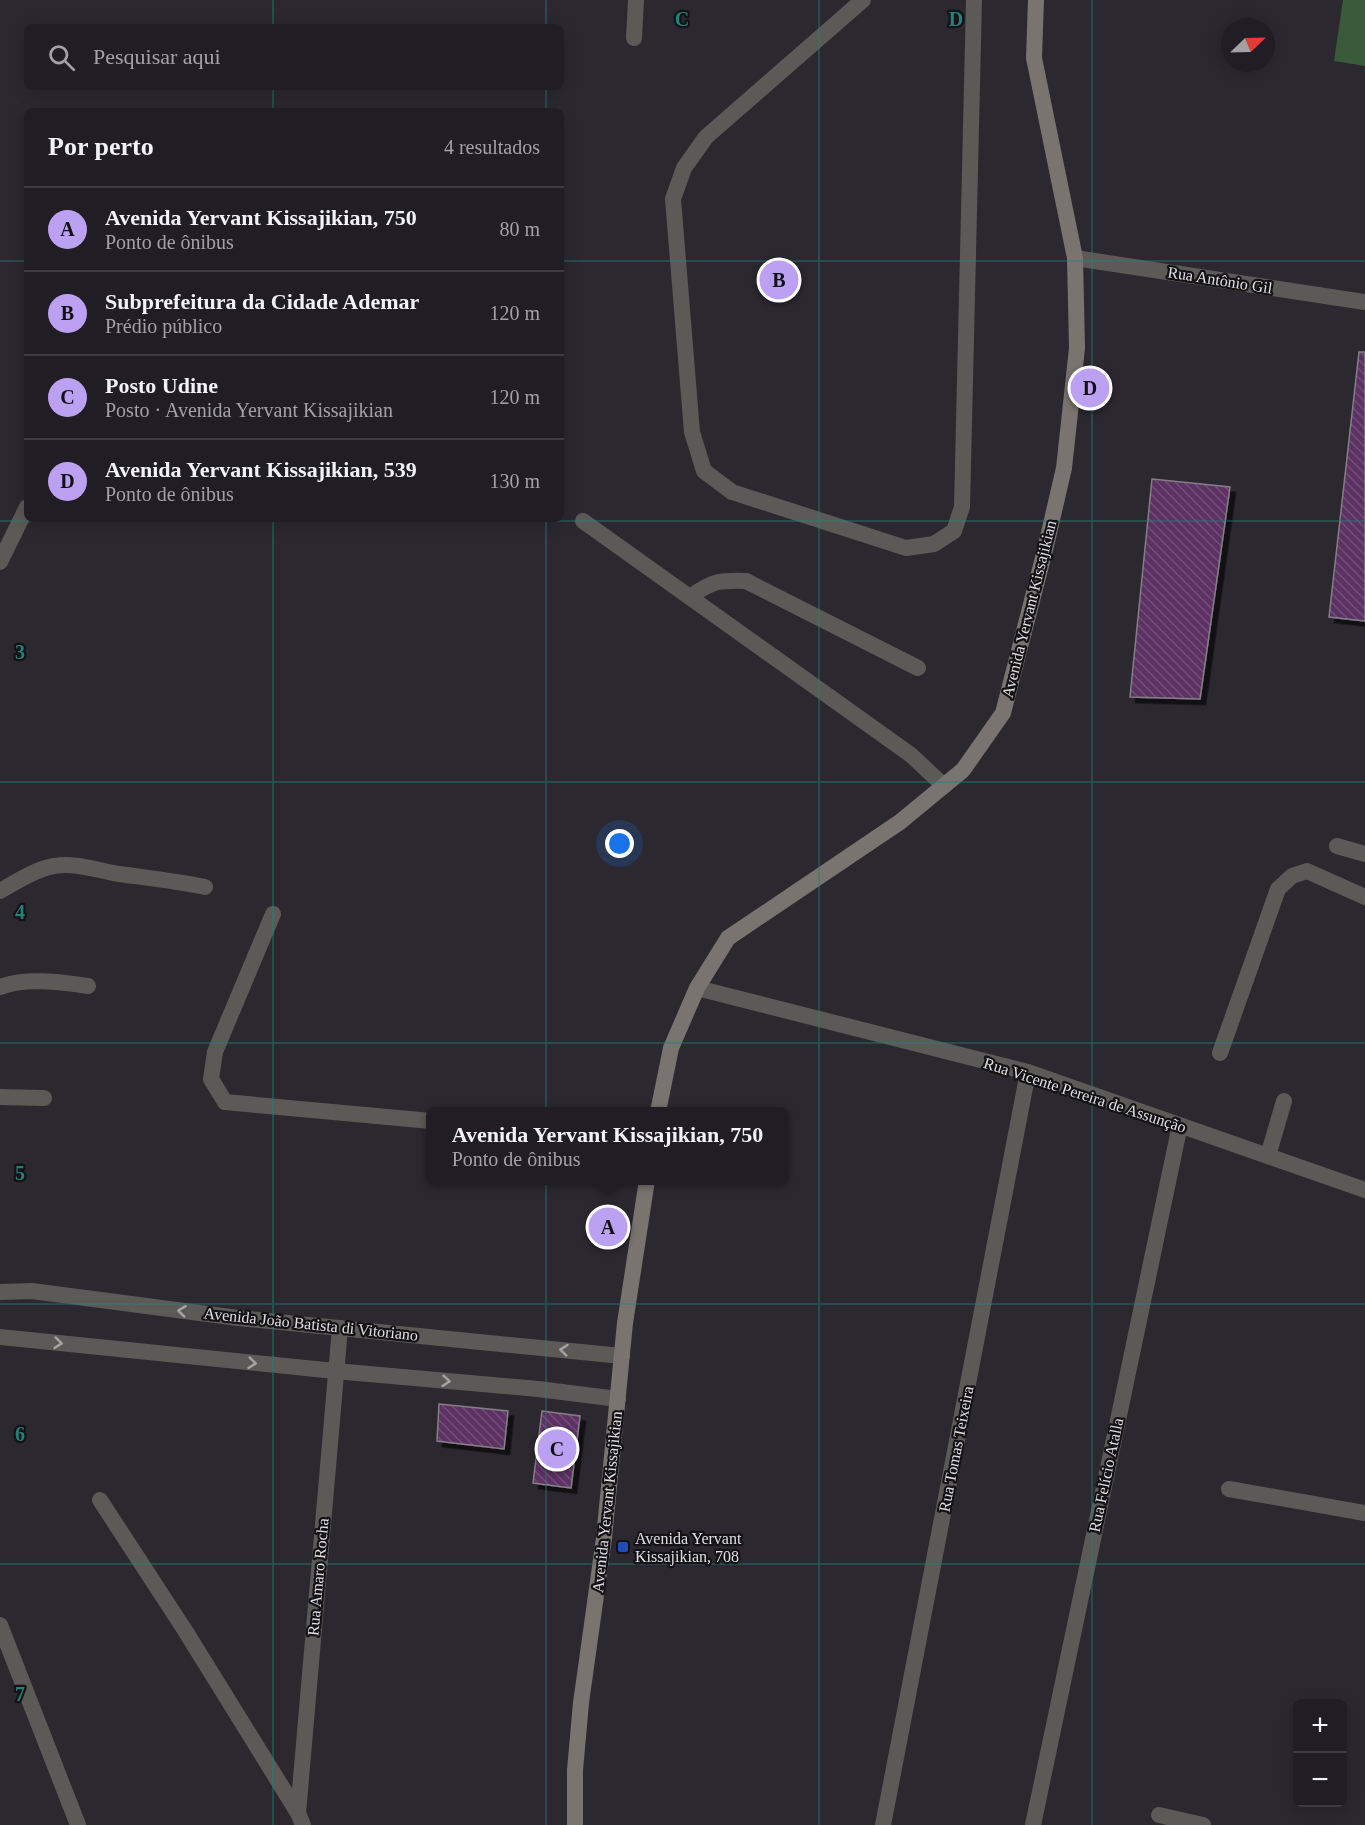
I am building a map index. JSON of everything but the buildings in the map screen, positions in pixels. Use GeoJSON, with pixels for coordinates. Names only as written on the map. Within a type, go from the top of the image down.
{"type":"FeatureCollection","features":[{"type":"Feature","properties":{"kind":"main road","name":"Avenida Yervant Kissajikian"},"geometry":{"type":"LineString","coordinates":[[659,1107],[671,1048],[697,988],[728,938],[900,822],[944,786],[963,770],[1003,713],[1064,468],[1077,348],[1075,258],[1034,58],[1036,0]]}},
{"type":"Feature","properties":{"kind":"main road","name":"Avenida Yervant Kissajikian"},"geometry":{"type":"LineString","coordinates":[[575,1825],[575,1770],[581,1703],[603,1545],[625,1323],[646,1185]]}},
{"type":"Feature","properties":{"kind":"street"},"geometry":{"type":"LineString","coordinates":[[634,38],[636,0]]}},
{"type":"Feature","properties":{"kind":"street"},"geometry":{"type":"LineString","coordinates":[[863,0],[706,137],[684,168],[673,199],[692,432],[704,471],[732,492],[906,548],[934,544],[954,531],[962,507],[974,0]]}},
{"type":"Feature","properties":{"kind":"street","name":"Rua Antônio Gil"},"geometry":{"type":"LineString","coordinates":[[1075,258],[1365,302]]}},
{"type":"Feature","properties":{"kind":"street"},"geometry":{"type":"LineString","coordinates":[[0,562],[24,513]]}},
{"type":"Feature","properties":{"kind":"street"},"geometry":{"type":"LineString","coordinates":[[583,521],[910,755],[944,786]]}},
{"type":"Feature","properties":{"kind":"street"},"geometry":{"type":"LineString","coordinates":[[690,597],[708,584],[727,580],[746,581],[918,668]]}},
{"type":"Feature","properties":{"kind":"street"},"geometry":{"type":"LineString","coordinates":[[1337,846],[1365,854]]}},
{"type":"Feature","properties":{"kind":"street"},"geometry":{"type":"LineString","coordinates":[[0,891],[54,866],[72,866],[174,880],[205,887]]}},
{"type":"Feature","properties":{"kind":"street"},"geometry":{"type":"LineString","coordinates":[[1220,1053],[1278,889],[1292,876],[1306,871],[1365,897]]}},
{"type":"Feature","properties":{"kind":"street"},"geometry":{"type":"LineString","coordinates":[[273,914],[215,1052],[211,1079],[225,1102],[426,1121]]}},
{"type":"Feature","properties":{"kind":"street"},"geometry":{"type":"LineString","coordinates":[[0,987],[19,982],[63,982],[88,986]]}},
{"type":"Feature","properties":{"kind":"street","name":"Rua Vicente Pereira de Assunção"},"geometry":{"type":"LineString","coordinates":[[697,988],[1028,1072],[1365,1190]]}},
{"type":"Feature","properties":{"kind":"street","name":"Rua Tomas Teixeira"},"geometry":{"type":"LineString","coordinates":[[883,1825],[1028,1072]]}},
{"type":"Feature","properties":{"kind":"street"},"geometry":{"type":"LineString","coordinates":[[0,1097],[44,1098]]}},
{"type":"Feature","properties":{"kind":"street"},"geometry":{"type":"LineString","coordinates":[[1268,1156],[1284,1101]]}},
{"type":"Feature","properties":{"kind":"street","name":"Rua Felício Atalla"},"geometry":{"type":"LineString","coordinates":[[1033,1825],[1180,1125]]}},
{"type":"Feature","properties":{"kind":"street","name":"Avenida João Batista di Vitoriano"},"geometry":{"type":"LineString","coordinates":[[0,1292],[32,1291],[238,1318],[622,1356]]}},
{"type":"Feature","properties":{"kind":"street","name":"Rua Amaro Rocha"},"geometry":{"type":"LineString","coordinates":[[300,1819],[340,1328]]}},
{"type":"Feature","properties":{"kind":"street"},"geometry":{"type":"LineString","coordinates":[[0,1337],[538,1389],[618,1399]]}},
{"type":"Feature","properties":{"kind":"street"},"geometry":{"type":"LineString","coordinates":[[1229,1489],[1365,1513]]}},
{"type":"Feature","properties":{"kind":"street"},"geometry":{"type":"LineString","coordinates":[[100,1500],[186,1632],[300,1819]]}},
{"type":"Feature","properties":{"kind":"street"},"geometry":{"type":"LineString","coordinates":[[0,1625],[78,1825]]}},
{"type":"Feature","properties":{"kind":"street"},"geometry":{"type":"LineString","coordinates":[[1159,1815],[1203,1825]]}},
{"type":"Feature","properties":{"kind":"green space"},"geometry":{"type":"Polygon","coordinates":[[[1343,0],[1365,0],[1365,66],[1334,61],[1343,0]]]}},
{"type":"Feature","properties":{"kind":"place","name":"Subprefeitura da Cidade Ademar"},"geometry":{"type":"Point","coordinates":[779,280]}},
{"type":"Feature","properties":{"kind":"place","name":"Avenida Yervant Kissajikian, 539"},"geometry":{"type":"Point","coordinates":[1090,388]}},
{"type":"Feature","properties":{"kind":"place","name":"Avenida Yervant Kissajikian, 750"},"geometry":{"type":"Point","coordinates":[608,1227]}},
{"type":"Feature","properties":{"kind":"place","name":"Posto Udine"},"geometry":{"type":"Point","coordinates":[557,1449]}},
{"type":"Feature","properties":{"kind":"place","name":"Avenida Yervant Kissajikian, 708"},"geometry":{"type":"Point","coordinates":[623,1547]}}]}
